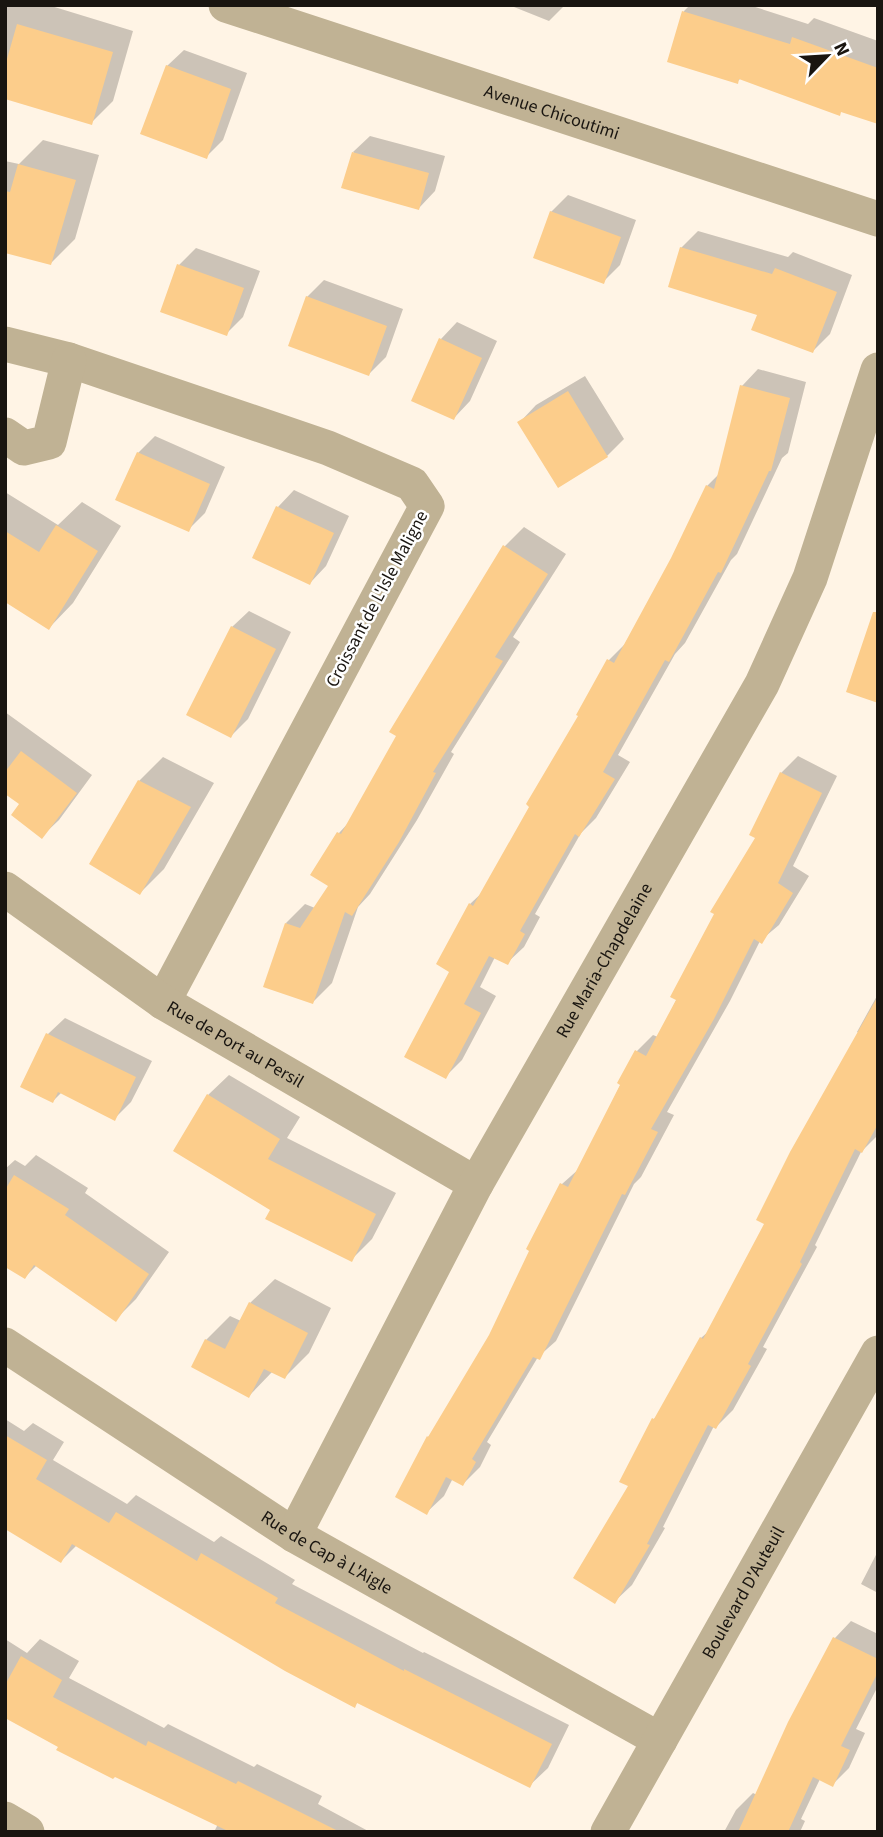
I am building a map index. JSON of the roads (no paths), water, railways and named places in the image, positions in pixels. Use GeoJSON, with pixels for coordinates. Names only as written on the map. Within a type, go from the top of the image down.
{"type":"FeatureCollection","features":[{"type":"Feature","properties":{"kind":"street","name":"Avenue Chicoutimi"},"geometry":{"type":"LineString","coordinates":[[226,5],[878,219]]}},
{"type":"Feature","properties":{"kind":"street","name":"Croissant de L'Isle Maligne"},"geometry":{"type":"LineString","coordinates":[[5,344],[69,360],[328,448],[412,484],[427,506],[163,1002]]}},
{"type":"Feature","properties":{"kind":"street"},"geometry":{"type":"LineString","coordinates":[[5,435],[24,448],[49,442],[69,360]]}},
{"type":"Feature","properties":{"kind":"street","name":"Rue Maria-Chapdelaine"},"geometry":{"type":"LineString","coordinates":[[294,1535],[476,1184],[762,684],[810,578],[878,370]]}},
{"type":"Feature","properties":{"kind":"street","name":"Rue de Port au Persil"},"geometry":{"type":"LineString","coordinates":[[5,889],[163,1002],[476,1184]]}},
{"type":"Feature","properties":{"kind":"street","name":"Rue de Cap à L'Aigle"},"geometry":{"type":"LineString","coordinates":[[5,1345],[294,1535],[660,1740]]}},
{"type":"Feature","properties":{"kind":"street","name":"Boulevard D'Auteuil"},"geometry":{"type":"LineString","coordinates":[[608,1832],[878,1353]]}},
{"type":"Feature","properties":{"kind":"street"},"geometry":{"type":"LineString","coordinates":[[5,1819],[27,1832]]}}]}
